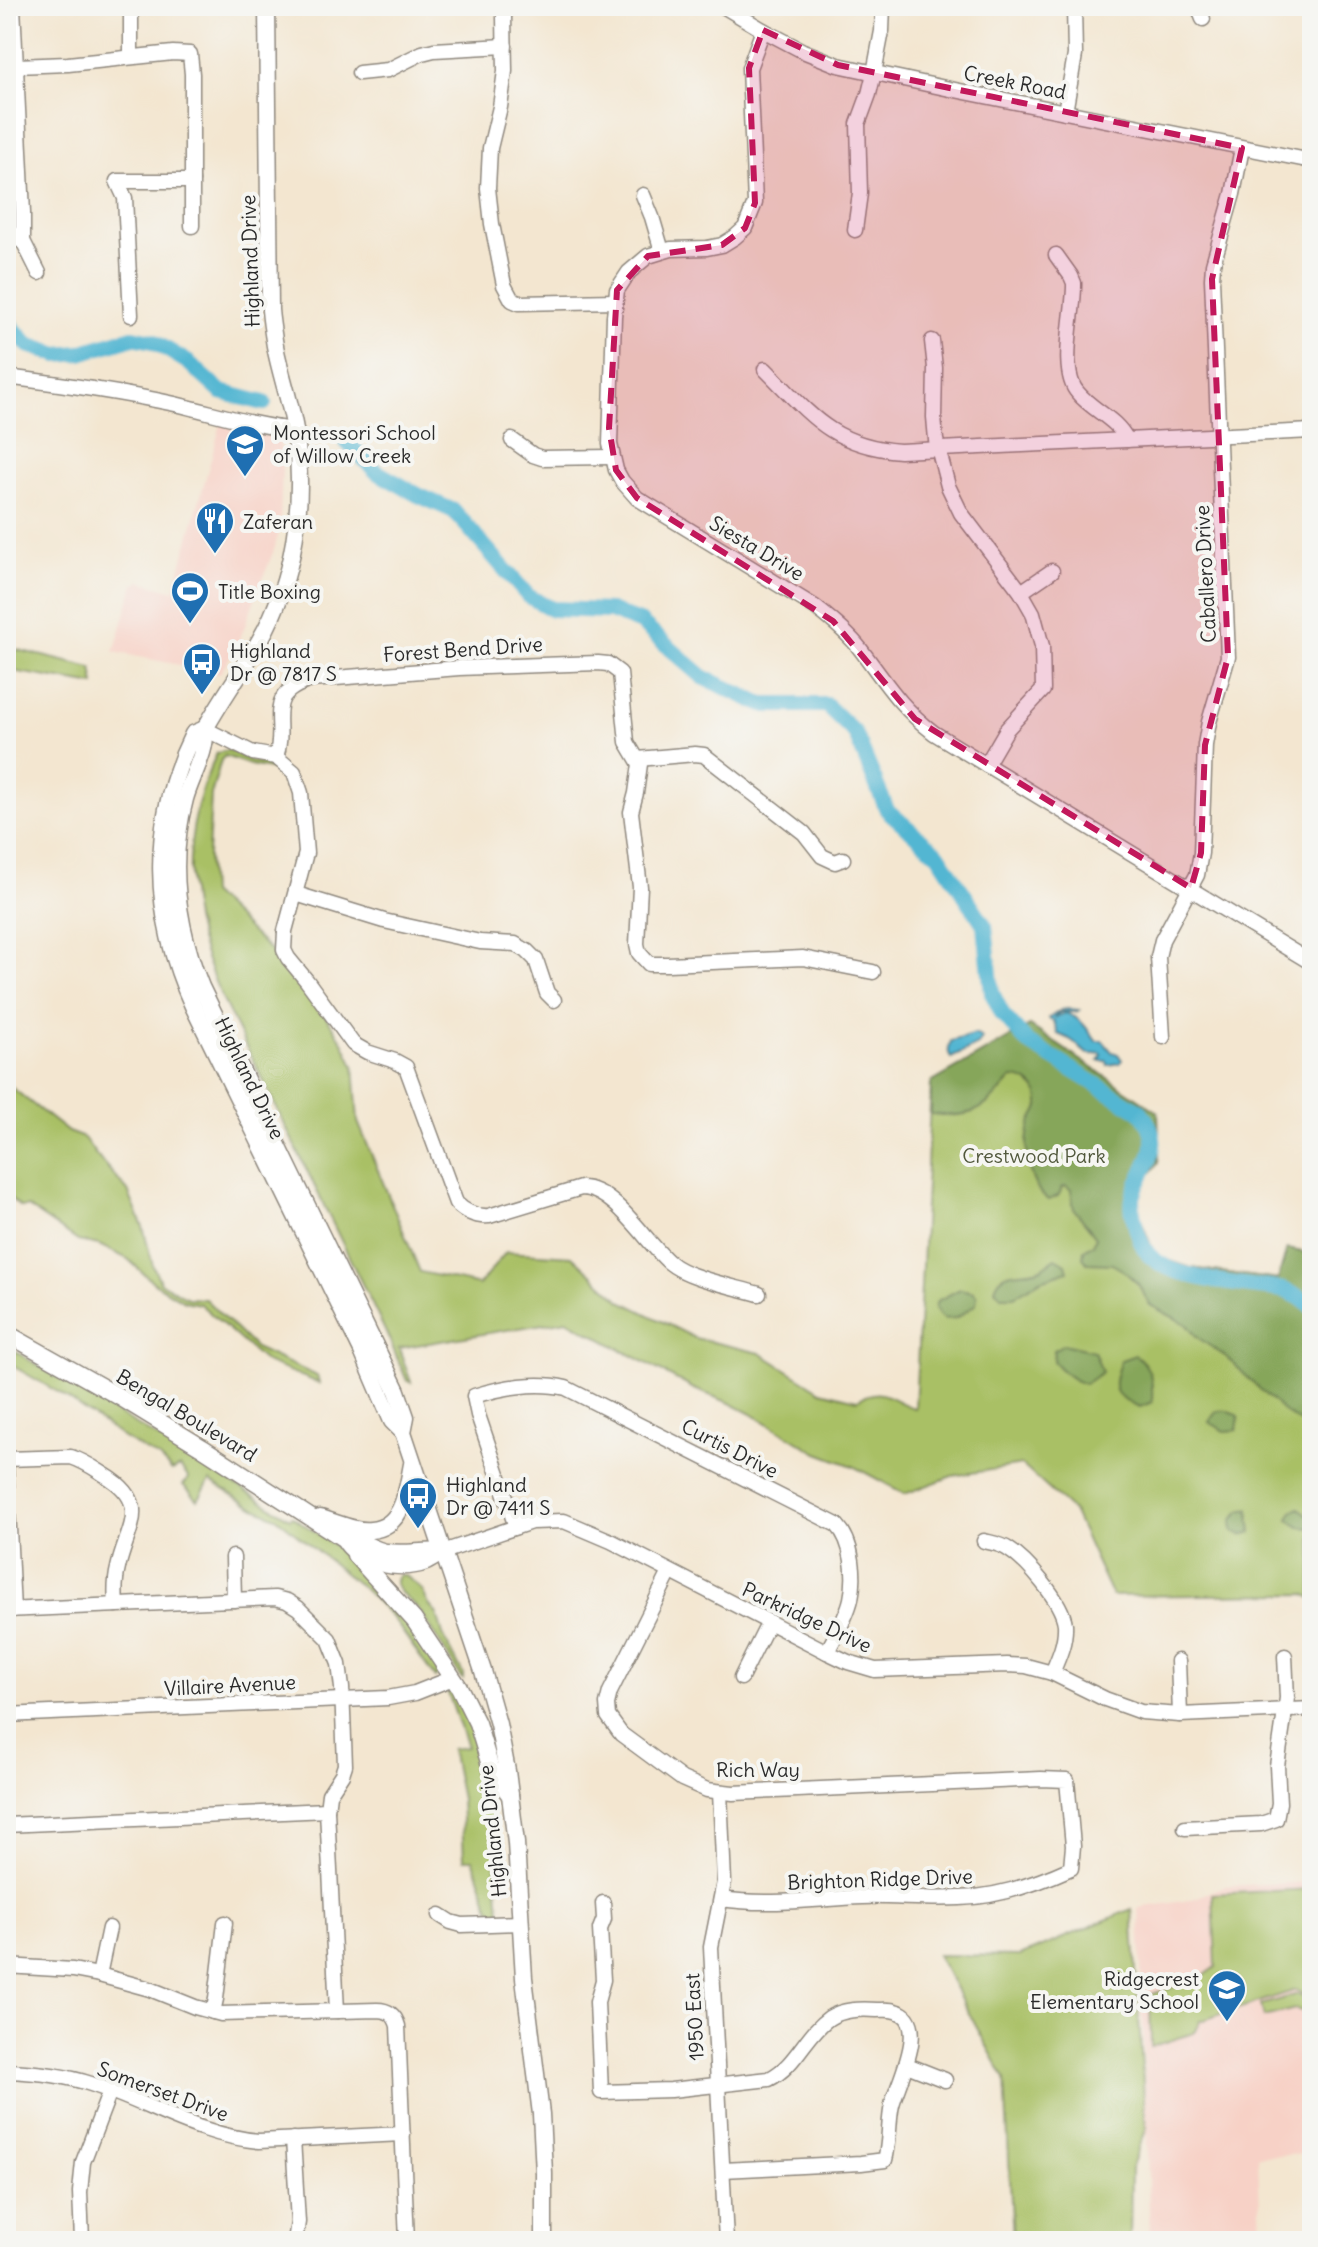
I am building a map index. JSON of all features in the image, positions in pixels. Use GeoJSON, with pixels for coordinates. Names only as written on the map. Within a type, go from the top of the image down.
{"type":"FeatureCollection","features":[{"type":"Feature","properties":{"kind":"main road","name":"Highland Drive"},"geometry":{"type":"LineString","coordinates":[[267,6],[270,310],[275,348],[295,430],[299,470],[296,531],[284,580],[261,638],[205,729],[193,734],[185,748],[163,827],[161,887],[171,949],[193,1006],[362,1351],[392,1421],[403,1432],[491,1697],[511,1796],[516,1843],[524,1978],[541,2114],[544,2241]]}},
{"type":"Feature","properties":{"kind":"main road","name":"Bengal Boulevard"},"geometry":{"type":"LineString","coordinates":[[6,1333],[118,1396],[254,1479],[346,1544],[354,1539],[388,1552],[443,1552]]}},
{"type":"Feature","properties":{"kind":"main road"},"geometry":{"type":"LineString","coordinates":[[309,1515],[354,1528],[371,1530],[386,1525],[398,1515],[406,1496],[413,1462]]}},
{"type":"Feature","properties":{"kind":"main road"},"geometry":{"type":"LineString","coordinates":[[346,1544],[414,1620],[453,1678],[477,1723],[492,1772],[511,1796]]}},
{"type":"Feature","properties":{"kind":"street"},"geometry":{"type":"LineString","coordinates":[[13,6],[23,241],[39,273]]}},
{"type":"Feature","properties":{"kind":"street"},"geometry":{"type":"LineString","coordinates":[[131,6],[131,57]]}},
{"type":"Feature","properties":{"kind":"street"},"geometry":{"type":"LineString","coordinates":[[506,6],[503,90],[488,168],[489,209],[504,285],[512,300],[519,303],[615,301]]}},
{"type":"Feature","properties":{"kind":"street","name":"Creek Road"},"geometry":{"type":"LineString","coordinates":[[723,6],[803,51],[838,65],[1312,161]]}},
{"type":"Feature","properties":{"kind":"street"},"geometry":{"type":"LineString","coordinates":[[855,230],[860,193],[858,124],[874,73],[883,6]]}},
{"type":"Feature","properties":{"kind":"street"},"geometry":{"type":"LineString","coordinates":[[1065,112],[1075,55],[1074,6]]}},
{"type":"Feature","properties":{"kind":"street","name":"Siesta Drive"},"geometry":{"type":"LineString","coordinates":[[763,30],[749,68],[755,203],[745,228],[722,245],[662,251],[648,256],[629,272],[617,290],[609,428],[611,457],[622,481],[637,498],[833,621],[860,649],[915,719],[934,733],[1312,963]]}},
{"type":"Feature","properties":{"kind":"street"},"geometry":{"type":"LineString","coordinates":[[359,73],[388,70],[434,50],[505,46]]}},
{"type":"Feature","properties":{"kind":"street"},"geometry":{"type":"LineString","coordinates":[[16,66],[190,54],[192,226]]}},
{"type":"Feature","properties":{"kind":"street","name":"Caballero Drive"},"geometry":{"type":"LineString","coordinates":[[1163,1037],[1158,957],[1162,940],[1197,875],[1201,853],[1205,745],[1228,657],[1212,279],[1242,148]]}},
{"type":"Feature","properties":{"kind":"street"},"geometry":{"type":"LineString","coordinates":[[131,315],[125,198],[117,181],[192,181]]}},
{"type":"Feature","properties":{"kind":"street"},"geometry":{"type":"LineString","coordinates":[[643,195],[662,251]]}},
{"type":"Feature","properties":{"kind":"street"},"geometry":{"type":"LineString","coordinates":[[6,237],[23,241]]}},
{"type":"Feature","properties":{"kind":"street"},"geometry":{"type":"LineString","coordinates":[[1056,255],[1074,283],[1069,363],[1071,382],[1080,396],[1117,424],[1127,440]]}},
{"type":"Feature","properties":{"kind":"street"},"geometry":{"type":"LineString","coordinates":[[932,341],[937,449],[948,486],[961,513],[1021,592],[1041,634],[1044,685],[1040,695],[1007,729],[986,765]]}},
{"type":"Feature","properties":{"kind":"street"},"geometry":{"type":"LineString","coordinates":[[765,369],[836,435],[878,449],[900,451],[1312,431]]}},
{"type":"Feature","properties":{"kind":"street"},"geometry":{"type":"LineString","coordinates":[[6,377],[137,396],[255,425],[295,430]]}},
{"type":"Feature","properties":{"kind":"street"},"geometry":{"type":"LineString","coordinates":[[512,440],[542,458],[611,457]]}},
{"type":"Feature","properties":{"kind":"street"},"geometry":{"type":"LineString","coordinates":[[1021,592],[1052,571]]}},
{"type":"Feature","properties":{"kind":"street","name":"Forest Bend Drive"},"geometry":{"type":"LineString","coordinates":[[276,757],[282,699],[288,690],[311,680],[459,668],[608,664],[620,673],[627,742],[638,759],[639,774],[631,812],[640,887],[637,944],[643,959],[649,964],[668,964],[803,958],[873,972]]}},
{"type":"Feature","properties":{"kind":"street"},"geometry":{"type":"LineString","coordinates":[[205,729],[253,753],[276,757],[294,772],[301,793],[306,853],[285,931],[284,950],[353,1044],[406,1067],[452,1194],[461,1208],[475,1215],[489,1216],[588,1188],[605,1197],[623,1213],[673,1266],[759,1294]]}},
{"type":"Feature","properties":{"kind":"street"},"geometry":{"type":"LineString","coordinates":[[638,759],[704,755],[804,833],[822,856],[835,862],[843,859]]}},
{"type":"Feature","properties":{"kind":"street"},"geometry":{"type":"LineString","coordinates":[[296,894],[384,921],[480,942],[515,944],[536,960],[547,993],[554,1000]]}},
{"type":"Feature","properties":{"kind":"street","name":"Curtis Drive"},"geometry":{"type":"LineString","coordinates":[[516,1527],[474,1396],[492,1390],[532,1385],[550,1384],[566,1388],[837,1525],[849,1542],[853,1586],[848,1609],[827,1652]]}},
{"type":"Feature","properties":{"kind":"street"},"geometry":{"type":"LineString","coordinates":[[6,1459],[71,1457],[115,1481],[125,1491],[131,1503],[133,1524],[117,1570],[116,1605]]}},
{"type":"Feature","properties":{"kind":"street"},"geometry":{"type":"LineString","coordinates":[[6,1466],[10,1610],[275,1598],[298,1608],[329,1639],[341,1679],[345,1765],[329,1794],[327,1810],[337,2011]]}},
{"type":"Feature","properties":{"kind":"street","name":"Parkridge Drive"},"geometry":{"type":"LineString","coordinates":[[443,1552],[531,1522],[564,1521],[611,1541],[827,1652],[875,1670],[1026,1666],[1052,1673],[1124,1707],[1160,1715],[1312,1709]]}},
{"type":"Feature","properties":{"kind":"street"},"geometry":{"type":"LineString","coordinates":[[984,1541],[1005,1546],[1058,1603],[1065,1635],[1052,1673]]}},
{"type":"Feature","properties":{"kind":"street"},"geometry":{"type":"LineString","coordinates":[[233,1557],[234,1600]]}},
{"type":"Feature","properties":{"kind":"street","name":"Rich Way"},"geometry":{"type":"LineString","coordinates":[[670,1572],[610,1692],[607,1704],[608,1716],[621,1734],[682,1779],[695,1786],[720,1792],[1067,1780],[1071,1807]]}},
{"type":"Feature","properties":{"kind":"street"},"geometry":{"type":"LineString","coordinates":[[741,1678],[769,1622]]}},
{"type":"Feature","properties":{"kind":"street"},"geometry":{"type":"LineString","coordinates":[[1185,1828],[1261,1824],[1276,1819],[1279,1803],[1277,1766],[1287,1698],[1285,1656]]}},
{"type":"Feature","properties":{"kind":"street"},"geometry":{"type":"LineString","coordinates":[[1178,1661],[1180,1715]]}},
{"type":"Feature","properties":{"kind":"street","name":"Villaire Avenue"},"geometry":{"type":"LineString","coordinates":[[6,1715],[401,1696],[453,1678]]}},
{"type":"Feature","properties":{"kind":"street","name":"1950 East"},"geometry":{"type":"LineString","coordinates":[[720,1792],[724,1872],[711,1947],[726,2241]]}},
{"type":"Feature","properties":{"kind":"street","name":"Brighton Ridge Drive"},"geometry":{"type":"LineString","coordinates":[[721,1899],[760,1902],[864,1897],[960,1898],[1011,1890],[1049,1879],[1071,1868],[1071,1807]]}},
{"type":"Feature","properties":{"kind":"street"},"geometry":{"type":"LineString","coordinates":[[6,1825],[327,1810]]}},
{"type":"Feature","properties":{"kind":"street"},"geometry":{"type":"LineString","coordinates":[[603,1903],[604,1919],[600,1929],[603,1980],[597,2002],[601,2092],[671,2090],[758,2081],[780,2073],[817,2028],[833,2016],[847,2011],[898,2011],[906,2016],[911,2025],[910,2053],[892,2109],[885,2160],[723,2170]]}},
{"type":"Feature","properties":{"kind":"street"},"geometry":{"type":"LineString","coordinates":[[440,1915],[462,1925],[521,1923]]}},
{"type":"Feature","properties":{"kind":"street"},"geometry":{"type":"LineString","coordinates":[[213,2012],[225,1923]]}},
{"type":"Feature","properties":{"kind":"street"},"geometry":{"type":"LineString","coordinates":[[99,1975],[109,1928]]}},
{"type":"Feature","properties":{"kind":"street"},"geometry":{"type":"LineString","coordinates":[[6,1966],[73,1970],[99,1975],[150,1989],[213,2012],[239,2015],[385,2010],[392,2014],[398,2026],[407,2241]]}},
{"type":"Feature","properties":{"kind":"street"},"geometry":{"type":"LineString","coordinates":[[907,2065],[945,2080]]}},
{"type":"Feature","properties":{"kind":"street","name":"Somerset Drive"},"geometry":{"type":"LineString","coordinates":[[6,2071],[62,2076],[110,2091],[222,2135],[259,2141],[403,2134]]}},
{"type":"Feature","properties":{"kind":"street"},"geometry":{"type":"LineString","coordinates":[[82,2241],[80,2192],[83,2162],[110,2091]]}},
{"type":"Feature","properties":{"kind":"street"},"geometry":{"type":"LineString","coordinates":[[293,2139],[298,2222],[295,2241]]}},
{"type":"Feature","properties":{"kind":"highlighted area"},"geometry":{"type":"Polygon","coordinates":[[[763,30],[838,65],[1242,148],[1212,279],[1228,657],[1205,745],[1201,853],[1191,888],[915,719],[833,621],[637,498],[616,470],[609,428],[617,290],[648,256],[722,245],[745,228],[755,203],[749,68],[763,30]]]}},
{"type":"Feature","properties":{"kind":"shaded area"},"geometry":{"type":"Polygon","coordinates":[[[222,420],[279,437],[282,467],[280,522],[275,547],[237,646],[220,673],[114,652],[134,584],[139,581],[174,591],[222,420]]]}},
{"type":"Feature","properties":{"kind":"shaded area","name":"Ridgecrest Elementary School"},"geometry":{"type":"Polygon","coordinates":[[[1312,1882],[1312,2154],[1258,2156],[1261,2236],[1150,2241],[1139,1908],[1190,1900],[1225,1886],[1312,1882]]]}},
{"type":"Feature","properties":{"kind":"green space"},"geometry":{"type":"Polygon","coordinates":[[[6,647],[92,668],[95,685],[6,670],[6,647]]]}},
{"type":"Feature","properties":{"kind":"green space","name":"Crestwood Park"},"geometry":{"type":"Polygon","coordinates":[[[228,750],[251,761],[277,766],[276,770],[250,765],[225,756],[221,760],[211,795],[210,893],[300,979],[342,1040],[354,1065],[358,1122],[420,1272],[479,1285],[506,1252],[572,1256],[621,1301],[695,1338],[760,1353],[821,1391],[857,1400],[881,1394],[915,1408],[931,1083],[1030,1026],[1158,1112],[1159,1162],[1134,1202],[1155,1256],[1191,1268],[1278,1280],[1287,1249],[1312,1254],[1312,1598],[1305,1594],[1112,1596],[1073,1511],[1022,1465],[952,1476],[905,1494],[853,1466],[818,1453],[759,1418],[694,1389],[567,1320],[399,1348],[411,1382],[407,1381],[229,1013],[202,947],[192,901],[191,844],[209,770],[217,753],[228,750]]]}},
{"type":"Feature","properties":{"kind":"green space"},"geometry":{"type":"Polygon","coordinates":[[[1030,1026],[1158,1112],[1159,1162],[1134,1202],[1155,1256],[1191,1268],[1278,1280],[1287,1249],[1312,1254],[1312,1430],[1284,1412],[1186,1324],[1150,1305],[1138,1284],[1124,1271],[1112,1264],[1087,1263],[1083,1257],[1084,1250],[1093,1244],[1096,1237],[1074,1209],[1071,1190],[1063,1187],[1058,1196],[1048,1200],[1031,1175],[1027,1143],[1039,1106],[1032,1085],[1012,1078],[978,1110],[958,1115],[931,1114],[931,1083],[1030,1026]]]}},
{"type":"Feature","properties":{"kind":"green space"},"geometry":{"type":"Polygon","coordinates":[[[6,1083],[68,1132],[84,1138],[128,1191],[161,1283],[188,1298],[205,1299],[255,1348],[317,1376],[319,1383],[265,1362],[200,1304],[184,1301],[154,1283],[128,1259],[99,1245],[78,1241],[28,1207],[20,1207],[6,1194],[6,1083]]]}},
{"type":"Feature","properties":{"kind":"green space"},"geometry":{"type":"Polygon","coordinates":[[[1056,1258],[1066,1264],[1068,1271],[1041,1280],[1014,1296],[1001,1296],[995,1289],[1002,1277],[1039,1269],[1056,1258]]]}},
{"type":"Feature","properties":{"kind":"green space"},"geometry":{"type":"Polygon","coordinates":[[[960,1289],[974,1292],[976,1304],[957,1318],[944,1319],[935,1307],[937,1301],[960,1289]]]}},
{"type":"Feature","properties":{"kind":"green space"},"geometry":{"type":"Polygon","coordinates":[[[1063,1344],[1094,1351],[1102,1372],[1085,1384],[1068,1375],[1053,1361],[1054,1350],[1063,1344]]]}},
{"type":"Feature","properties":{"kind":"green space"},"geometry":{"type":"Polygon","coordinates":[[[6,1346],[290,1518],[292,1516],[335,1546],[375,1582],[436,1662],[438,1675],[435,1678],[392,1617],[367,1592],[276,1517],[210,1481],[198,1500],[183,1485],[189,1478],[180,1467],[172,1471],[159,1458],[6,1362],[6,1346]]]}},
{"type":"Feature","properties":{"kind":"green space"},"geometry":{"type":"Polygon","coordinates":[[[1135,1355],[1145,1364],[1152,1381],[1152,1402],[1140,1407],[1119,1395],[1115,1385],[1121,1360],[1135,1355]]]}},
{"type":"Feature","properties":{"kind":"green space"},"geometry":{"type":"Polygon","coordinates":[[[1216,1412],[1239,1416],[1237,1430],[1225,1431],[1209,1422],[1216,1412]]]}},
{"type":"Feature","properties":{"kind":"green space"},"geometry":{"type":"Polygon","coordinates":[[[1299,1508],[1310,1516],[1310,1528],[1299,1527],[1289,1519],[1293,1511],[1299,1508]]]}},
{"type":"Feature","properties":{"kind":"green space"},"geometry":{"type":"Polygon","coordinates":[[[1249,1509],[1252,1532],[1243,1535],[1233,1532],[1232,1521],[1240,1511],[1249,1509]]]}},
{"type":"Feature","properties":{"kind":"green space"},"geometry":{"type":"Polygon","coordinates":[[[398,1575],[405,1575],[422,1590],[437,1614],[463,1679],[419,1610],[399,1591],[395,1582],[398,1575]]]}},
{"type":"Feature","properties":{"kind":"green space"},"geometry":{"type":"Polygon","coordinates":[[[447,1690],[456,1693],[466,1714],[488,1777],[498,1915],[493,1916],[473,1859],[464,1859],[461,1799],[451,1749],[467,1747],[447,1690]]]}},
{"type":"Feature","properties":{"kind":"green space"},"geometry":{"type":"Polygon","coordinates":[[[1312,1889],[1312,1998],[1296,1990],[1200,2021],[1194,2033],[1151,2047],[1150,1995],[1202,1977],[1216,1967],[1213,1894],[1312,1889]]]}},
{"type":"Feature","properties":{"kind":"green space"},"geometry":{"type":"Polygon","coordinates":[[[1132,1909],[1146,2130],[1131,2168],[1130,2241],[1013,2241],[1005,2079],[937,1955],[1020,1956],[1132,1909]]]}},
{"type":"Feature","properties":{"kind":"green space"},"geometry":{"type":"Polygon","coordinates":[[[1298,1994],[1312,2001],[1309,2013],[1295,2009],[1264,2017],[1261,2005],[1298,1994]]]}},
{"type":"Feature","properties":{"kind":"water"},"geometry":{"type":"Polygon","coordinates":[[[1061,1010],[1079,1010],[1060,1012],[1054,1018],[1065,1013],[1075,1017],[1096,1041],[1103,1041],[1112,1052],[1118,1054],[1122,1060],[1120,1063],[1108,1065],[1107,1061],[1099,1061],[1100,1053],[1087,1053],[1058,1034],[1054,1021],[1049,1018],[1061,1010]]]}},
{"type":"Feature","properties":{"kind":"water"},"geometry":{"type":"Polygon","coordinates":[[[975,1034],[982,1038],[978,1045],[951,1058],[951,1041],[975,1034]]]}},
{"type":"Feature","properties":{"kind":"waterway"},"geometry":{"type":"LineString","coordinates":[[6,320],[28,345],[58,355],[80,353],[133,337],[153,341],[189,363],[221,392],[264,403]]}},
{"type":"Feature","properties":{"kind":"waterway"},"geometry":{"type":"LineString","coordinates":[[346,441],[377,472],[454,511],[528,596],[552,609],[610,611],[641,623],[703,677],[763,705],[826,705],[855,733],[887,810],[938,854],[985,926],[992,993],[1003,1015],[1027,1042],[1141,1112],[1153,1143],[1132,1204],[1138,1234],[1149,1255],[1161,1264],[1193,1276],[1284,1290],[1312,1307]]}},
{"type":"Feature","properties":{"kind":"place","name":"Montessori School of Willow Creek"},"geometry":{"type":"Point","coordinates":[245,478]}},
{"type":"Feature","properties":{"kind":"place","name":"Zaferan"},"geometry":{"type":"Point","coordinates":[215,555]}},
{"type":"Feature","properties":{"kind":"place","name":"Title Boxing"},"geometry":{"type":"Point","coordinates":[190,625]}},
{"type":"Feature","properties":{"kind":"place","name":"Highland Dr @ 7817 S"},"geometry":{"type":"Point","coordinates":[202,696]}},
{"type":"Feature","properties":{"kind":"place","name":"Highland Dr @ 7411 S"},"geometry":{"type":"Point","coordinates":[418,1530]}},
{"type":"Feature","properties":{"kind":"place","name":"Ridgecrest Elementary School"},"geometry":{"type":"Point","coordinates":[1227,2023]}}]}
